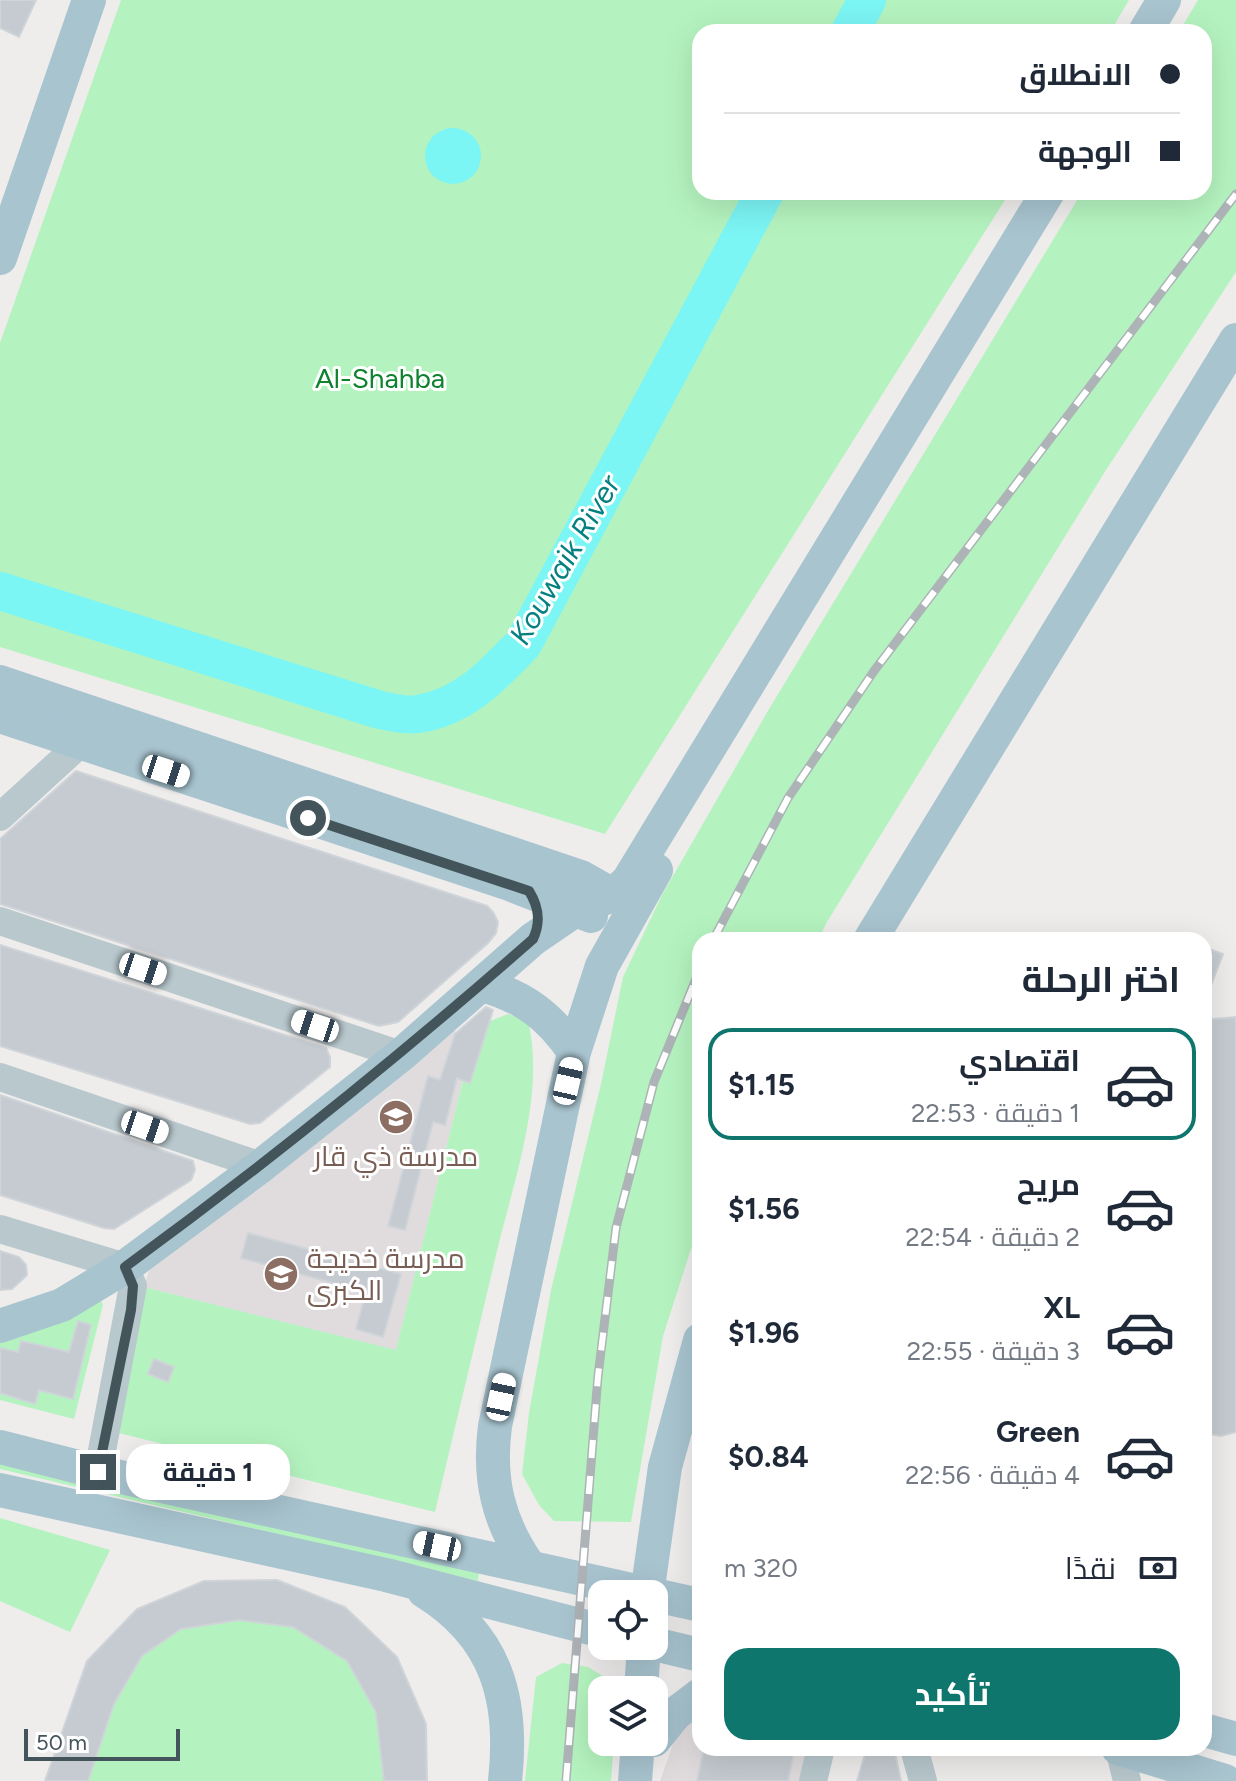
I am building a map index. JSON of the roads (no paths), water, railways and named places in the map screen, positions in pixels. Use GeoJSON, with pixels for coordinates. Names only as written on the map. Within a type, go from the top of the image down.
{"type":"FeatureCollection","features":[{"type":"Feature","properties":{"kind":"main road"},"geometry":{"type":"LineString","coordinates":[[0,258],[89,0]]}},
{"type":"Feature","properties":{"kind":"main road"},"geometry":{"type":"LineString","coordinates":[[1150,24],[1164,0]]}},
{"type":"Feature","properties":{"kind":"main road"},"geometry":{"type":"LineString","coordinates":[[1166,24],[1180,0]]}},
{"type":"Feature","properties":{"kind":"main road"},"geometry":{"type":"LineString","coordinates":[[529,1566],[509,1535],[496,1500],[492,1451],[574,1052],[634,873],[1043,200]]}},
{"type":"Feature","properties":{"kind":"main road"},"geometry":{"type":"LineString","coordinates":[[624,908],[1059,200]]}},
{"type":"Feature","properties":{"kind":"main road"},"geometry":{"type":"LineString","coordinates":[[875,932],[1236,340]]}},
{"type":"Feature","properties":{"kind":"main road"},"geometry":{"type":"LineString","coordinates":[[0,682],[581,877],[624,908]]}},
{"type":"Feature","properties":{"kind":"main road"},"geometry":{"type":"LineString","coordinates":[[0,716],[529,891],[574,911],[624,908]]}},
{"type":"Feature","properties":{"kind":"main road"},"geometry":{"type":"LineString","coordinates":[[529,891],[537,909],[537,930],[533,939]]}},
{"type":"Feature","properties":{"kind":"main road"},"geometry":{"type":"LineString","coordinates":[[0,1326],[62,1305],[125,1267],[261,1166],[401,1055],[533,939],[574,911]]}},
{"type":"Feature","properties":{"kind":"main road"},"geometry":{"type":"LineString","coordinates":[[482,985],[525,1001],[545,1015],[574,1052]]}},
{"type":"Feature","properties":{"kind":"main road"},"geometry":{"type":"LineString","coordinates":[[649,1580],[665,1467],[692,1369]]}},
{"type":"Feature","properties":{"kind":"main road"},"geometry":{"type":"LineString","coordinates":[[0,1447],[98,1472],[590,1580]]}},
{"type":"Feature","properties":{"kind":"main road"},"geometry":{"type":"LineString","coordinates":[[0,1490],[386,1575],[588,1627]]}},
{"type":"Feature","properties":{"kind":"main road"},"geometry":{"type":"LineString","coordinates":[[386,1575],[426,1591],[456,1614],[481,1642],[499,1675],[508,1749],[505,1781]]}},
{"type":"Feature","properties":{"kind":"main road"},"geometry":{"type":"LineString","coordinates":[[668,1598],[692,1603]]}},
{"type":"Feature","properties":{"kind":"main road"},"geometry":{"type":"LineString","coordinates":[[668,1647],[692,1653]]}},
{"type":"Feature","properties":{"kind":"main road"},"geometry":{"type":"LineString","coordinates":[[668,1723],[692,1701]]}},
{"type":"Feature","properties":{"kind":"main road"},"geometry":{"type":"LineString","coordinates":[[1212,1732],[1236,1739]]}},
{"type":"Feature","properties":{"kind":"main road"},"geometry":{"type":"LineString","coordinates":[[1145,1756],[1225,1781]]}},
{"type":"Feature","properties":{"kind":"street"},"geometry":{"type":"LineString","coordinates":[[0,817],[81,743]]}},
{"type":"Feature","properties":{"kind":"street"},"geometry":{"type":"LineString","coordinates":[[0,921],[401,1055]]}},
{"type":"Feature","properties":{"kind":"street"},"geometry":{"type":"LineString","coordinates":[[0,1077],[261,1166]]}},
{"type":"Feature","properties":{"kind":"street"},"geometry":{"type":"LineString","coordinates":[[0,1229],[125,1267],[133,1286],[131,1310],[98,1472]]}},
{"type":"Feature","properties":{"kind":"street"},"geometry":{"type":"LineString","coordinates":[[813,1781],[819,1756]]}},
{"type":"Feature","properties":{"kind":"street"},"geometry":{"type":"LineString","coordinates":[[916,1756],[923,1781]]}},
{"type":"Feature","properties":{"kind":"street"},"geometry":{"type":"LineString","coordinates":[[1121,1756],[1127,1781]]}},
{"type":"Feature","properties":{"kind":"water"},"geometry":{"type":"Polygon","coordinates":[[[453,128],[473,136],[481,156],[473,176],[453,184],[433,176],[425,156],[433,136],[453,128]]]}},
{"type":"Feature","properties":{"kind":"waterway","name":"Kouwaik River"},"geometry":{"type":"LineString","coordinates":[[854,24],[867,0]]}},
{"type":"Feature","properties":{"kind":"waterway","name":"Kouwaik River"},"geometry":{"type":"LineString","coordinates":[[0,591],[380,710],[413,714],[449,705],[476,688],[523,644],[761,200]]}},
{"type":"Feature","properties":{"kind":"railway"},"geometry":{"type":"LineString","coordinates":[[717,932],[788,798],[874,671],[1236,194]]}},
{"type":"Feature","properties":{"kind":"railway"},"geometry":{"type":"LineString","coordinates":[[566,1781],[598,1376],[616,1228],[654,1082],[692,989]]}},
{"type":"Feature","properties":{"kind":"place","name":"مدرسة ذي قار"},"geometry":{"type":"Point","coordinates":[396,1117]}},
{"type":"Feature","properties":{"kind":"place","name":"مدرسة خديجة الكبرى"},"geometry":{"type":"Point","coordinates":[281,1274]}},
{"type":"Feature","properties":{"kind":"park label","name":"Al-Shahba"},"geometry":{"type":"Point","coordinates":[380,378]}}]}
